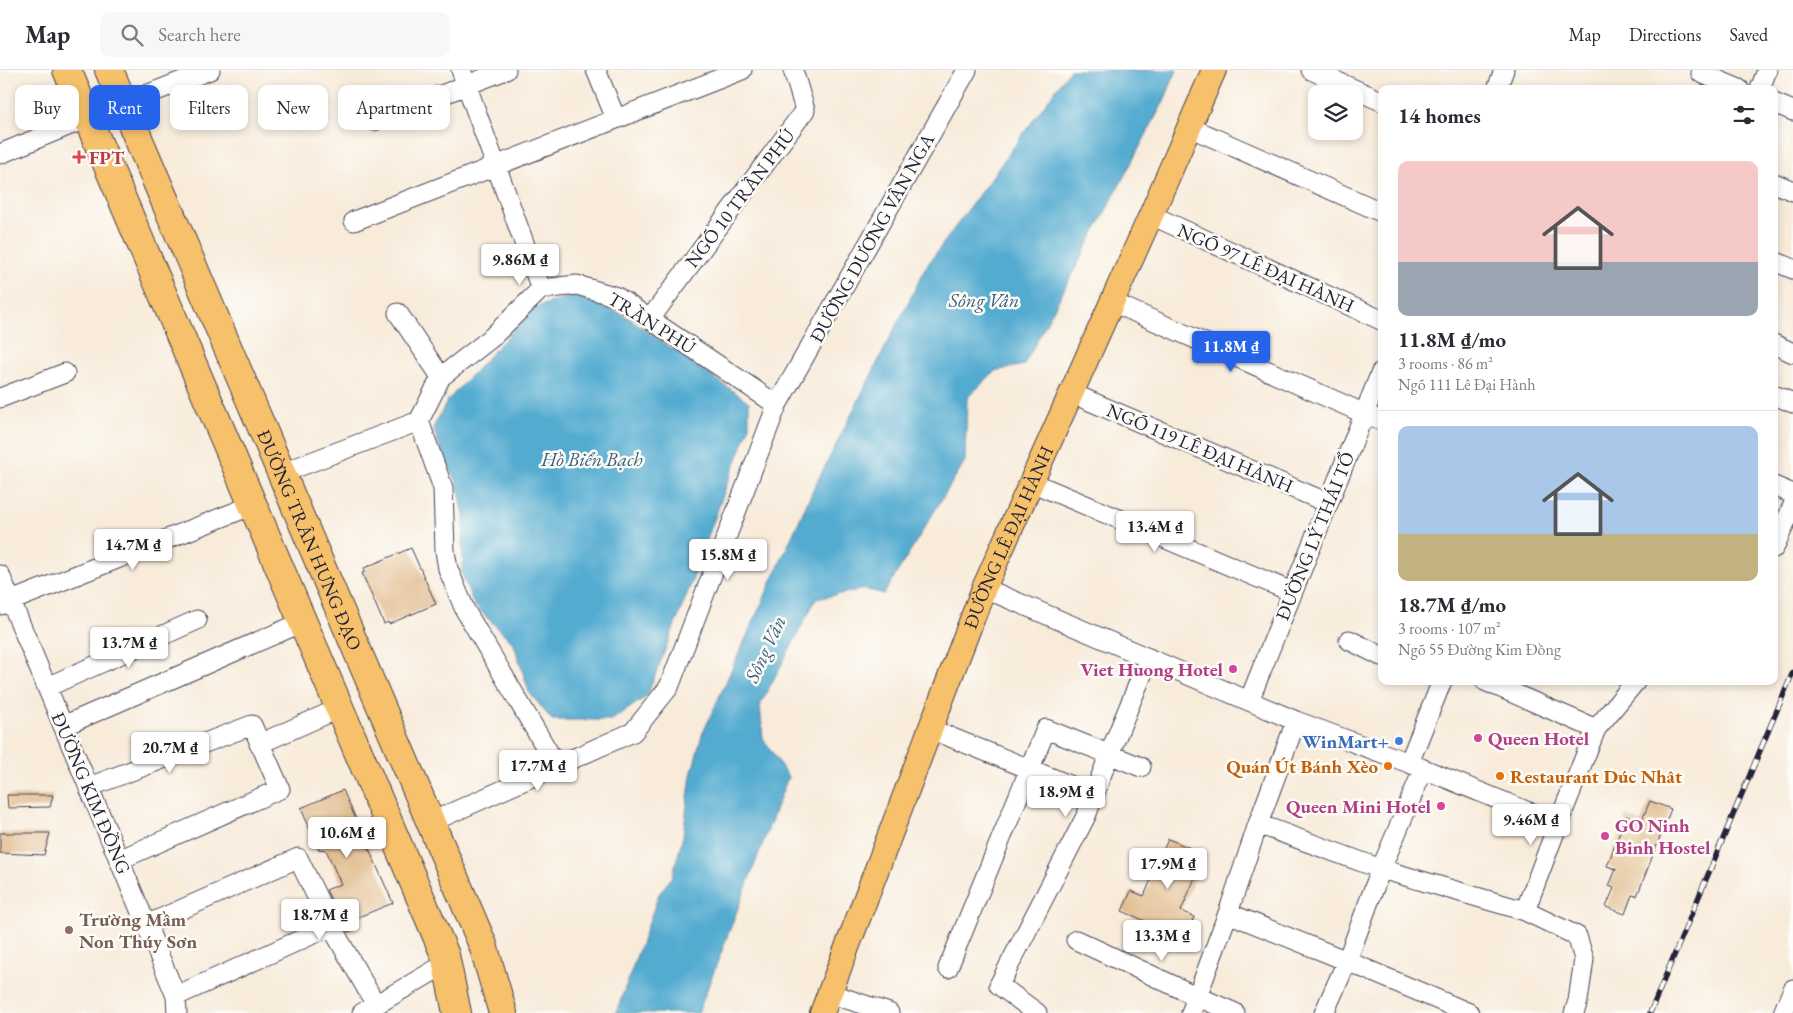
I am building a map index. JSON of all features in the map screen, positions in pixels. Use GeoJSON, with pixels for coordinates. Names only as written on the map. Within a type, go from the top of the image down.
{"type":"FeatureCollection","features":[{"type":"Feature","properties":{"kind":"highway","name":"ĐƯỜNG TRÂN HƯNG ĐẠO"},"geometry":{"type":"LineString","coordinates":[[67,70],[445,955],[457,1013]]}},
{"type":"Feature","properties":{"kind":"highway","name":"ĐƯỜNG TRÂN HƯNG ĐẠO"},"geometry":{"type":"LineString","coordinates":[[109,70],[115,85]]}},
{"type":"Feature","properties":{"kind":"highway","name":"ĐƯỜNG TRÂN HƯNG ĐẠO"},"geometry":{"type":"LineString","coordinates":[[134,130],[483,945],[503,1013]]}},
{"type":"Feature","properties":{"kind":"highway"},"geometry":{"type":"LineString","coordinates":[[253,505],[286,482]]}},
{"type":"Feature","properties":{"kind":"highway"},"geometry":{"type":"LineString","coordinates":[[483,945],[512,1013]]}},
{"type":"Feature","properties":{"kind":"main road","name":"ĐƯỜNG LÊ ĐẠI HÀNH"},"geometry":{"type":"LineString","coordinates":[[826,1003],[984,588],[1214,70]]}},
{"type":"Feature","properties":{"kind":"street"},"geometry":{"type":"LineString","coordinates":[[160,90],[210,70]]}},
{"type":"Feature","properties":{"kind":"street"},"geometry":{"type":"LineString","coordinates":[[449,85],[464,78],[506,70]]}},
{"type":"Feature","properties":{"kind":"street"},"geometry":{"type":"LineString","coordinates":[[596,70],[616,119]]}},
{"type":"Feature","properties":{"kind":"street"},"geometry":{"type":"LineString","coordinates":[[354,221],[742,70]]}},
{"type":"Feature","properties":{"kind":"street","name":"NGÕ 10 TRẦN PHÚ"},"geometry":{"type":"LineString","coordinates":[[650,319],[805,110],[793,70]]}},
{"type":"Feature","properties":{"kind":"street","name":"ĐƯỜNG DƯƠNG VÂN NGA"},"geometry":{"type":"LineString","coordinates":[[556,765],[633,732],[669,687],[777,405],[967,70]]}},
{"type":"Feature","properties":{"kind":"street"},"geometry":{"type":"LineString","coordinates":[[1311,70],[1378,99]]}},
{"type":"Feature","properties":{"kind":"street"},"geometry":{"type":"LineString","coordinates":[[1498,85],[1504,70]]}},
{"type":"Feature","properties":{"kind":"street"},"geometry":{"type":"LineString","coordinates":[[1761,85],[1767,70]]}},
{"type":"Feature","properties":{"kind":"street"},"geometry":{"type":"LineString","coordinates":[[1701,73],[1730,85]]}},
{"type":"Feature","properties":{"kind":"street"},"geometry":{"type":"LineString","coordinates":[[286,482],[419,421],[441,377],[490,339],[541,289],[464,78]]}},
{"type":"Feature","properties":{"kind":"street"},"geometry":{"type":"LineString","coordinates":[[1778,105],[1793,111]]}},
{"type":"Feature","properties":{"kind":"street"},"geometry":{"type":"LineString","coordinates":[[0,154],[87,118]]}},
{"type":"Feature","properties":{"kind":"street"},"geometry":{"type":"LineString","coordinates":[[1189,127],[1378,211]]}},
{"type":"Feature","properties":{"kind":"street"},"geometry":{"type":"LineString","coordinates":[[1778,185],[1793,191]]}},
{"type":"Feature","properties":{"kind":"street","name":"NGÕ 97 LÊ ĐẠI HÀNH"},"geometry":{"type":"LineString","coordinates":[[1150,215],[1378,319]]}},
{"type":"Feature","properties":{"kind":"street"},"geometry":{"type":"LineString","coordinates":[[1778,263],[1793,269]]}},
{"type":"Feature","properties":{"kind":"street","name":"TRẦN PHÚ"},"geometry":{"type":"LineString","coordinates":[[541,289],[577,285],[617,297],[777,405]]}},
{"type":"Feature","properties":{"kind":"street"},"geometry":{"type":"LineString","coordinates":[[1112,302],[1373,417]]}},
{"type":"Feature","properties":{"kind":"street"},"geometry":{"type":"LineString","coordinates":[[398,312],[441,377]]}},
{"type":"Feature","properties":{"kind":"street"},"geometry":{"type":"LineString","coordinates":[[1778,346],[1793,353]]}},
{"type":"Feature","properties":{"kind":"street"},"geometry":{"type":"LineString","coordinates":[[0,398],[65,373]]}},
{"type":"Feature","properties":{"kind":"street","name":"ĐƯỜNG LÝ THÁI TỔ"},"geometry":{"type":"LineString","coordinates":[[1249,700],[1328,503],[1373,417],[1378,389]]}},
{"type":"Feature","properties":{"kind":"street","name":"NGÕ 119 LÊ ĐẠI HÀNH"},"geometry":{"type":"LineString","coordinates":[[1071,393],[1328,503]]}},
{"type":"Feature","properties":{"kind":"street"},"geometry":{"type":"LineString","coordinates":[[1778,396],[1793,403]]}},
{"type":"Feature","properties":{"kind":"street"},"geometry":{"type":"LineString","coordinates":[[419,421],[443,488],[445,551],[448,569],[465,610],[556,765],[430,822]]}},
{"type":"Feature","properties":{"kind":"street"},"geometry":{"type":"LineString","coordinates":[[1031,482],[1292,592]]}},
{"type":"Feature","properties":{"kind":"street"},"geometry":{"type":"LineString","coordinates":[[1778,488],[1793,494]]}},
{"type":"Feature","properties":{"kind":"street"},"geometry":{"type":"LineString","coordinates":[[6,604],[253,505]]}},
{"type":"Feature","properties":{"kind":"street"},"geometry":{"type":"LineString","coordinates":[[1778,539],[1793,505]]}},
{"type":"Feature","properties":{"kind":"street","name":"ĐƯỜNG KIM ĐỒNG"},"geometry":{"type":"LineString","coordinates":[[0,575],[6,604],[47,687],[146,925],[176,1004]]}},
{"type":"Feature","properties":{"kind":"street"},"geometry":{"type":"LineString","coordinates":[[984,588],[1296,721],[1416,766],[1558,824]]}},
{"type":"Feature","properties":{"kind":"street"},"geometry":{"type":"LineString","coordinates":[[47,687],[198,620]]}},
{"type":"Feature","properties":{"kind":"street"},"geometry":{"type":"LineString","coordinates":[[63,726],[303,622]]}},
{"type":"Feature","properties":{"kind":"street"},"geometry":{"type":"LineString","coordinates":[[1349,640],[1378,654]]}},
{"type":"Feature","properties":{"kind":"street"},"geometry":{"type":"LineString","coordinates":[[1037,1013],[999,986],[1086,816],[1149,658]]}},
{"type":"Feature","properties":{"kind":"street"},"geometry":{"type":"LineString","coordinates":[[1324,1013],[1347,961],[1381,868],[1416,766],[1437,685]]}},
{"type":"Feature","properties":{"kind":"street"},"geometry":{"type":"LineString","coordinates":[[1494,685],[1596,729]]}},
{"type":"Feature","properties":{"kind":"street"},"geometry":{"type":"LineString","coordinates":[[1525,911],[1596,729],[1633,685]]}},
{"type":"Feature","properties":{"kind":"street"},"geometry":{"type":"LineString","coordinates":[[260,744],[340,708]]}},
{"type":"Feature","properties":{"kind":"street"},"geometry":{"type":"LineString","coordinates":[[1194,1005],[1296,721]]}},
{"type":"Feature","properties":{"kind":"street"},"geometry":{"type":"LineString","coordinates":[[89,788],[252,725],[280,788],[119,860]]}},
{"type":"Feature","properties":{"kind":"street"},"geometry":{"type":"LineString","coordinates":[[948,968],[1046,728],[1141,767]]}},
{"type":"Feature","properties":{"kind":"street"},"geometry":{"type":"LineString","coordinates":[[930,729],[1094,795]]}},
{"type":"Feature","properties":{"kind":"street"},"geometry":{"type":"LineString","coordinates":[[1258,824],[1381,868],[1525,911],[1577,936],[1584,958],[1578,1001],[1574,1013]]}},
{"type":"Feature","properties":{"kind":"street"},"geometry":{"type":"LineString","coordinates":[[146,925],[298,858],[369,1009],[447,963]]}},
{"type":"Feature","properties":{"kind":"street"},"geometry":{"type":"LineString","coordinates":[[1228,913],[1469,1013]]}},
{"type":"Feature","properties":{"kind":"street"},"geometry":{"type":"LineString","coordinates":[[176,1004],[331,926]]}},
{"type":"Feature","properties":{"kind":"street"},"geometry":{"type":"LineString","coordinates":[[1076,940],[1194,1005],[1236,1013]]}},
{"type":"Feature","properties":{"kind":"street"},"geometry":{"type":"LineString","coordinates":[[826,1003],[889,1013]]}},
{"type":"Feature","properties":{"kind":"water","name":"Sông Vân"},"geometry":{"type":"Polygon","coordinates":[[[1070,70],[1177,70],[1163,103],[1024,365],[995,371],[967,398],[965,461],[884,594],[864,589],[816,599],[760,705],[763,738],[788,777],[698,1013],[616,1013],[659,894],[672,877],[683,836],[691,775],[702,735],[813,490],[926,267],[1070,70]]]}},
{"type":"Feature","properties":{"kind":"water","name":"Hồ Biển Bạch"},"geometry":{"type":"Polygon","coordinates":[[[572,295],[624,315],[749,402],[749,428],[647,696],[612,720],[552,720],[529,692],[514,644],[474,605],[462,574],[464,515],[457,482],[443,456],[433,428],[448,400],[534,308],[572,295]]]}},
{"type":"Feature","properties":{"kind":"building"},"geometry":{"type":"Polygon","coordinates":[[[411,548],[436,604],[389,624],[388,622],[384,624],[362,573],[365,572],[364,568],[411,548]]]}},
{"type":"Feature","properties":{"kind":"building"},"geometry":{"type":"Polygon","coordinates":[[[343,790],[393,903],[351,920],[355,929],[348,932],[326,890],[341,884],[326,850],[318,849],[301,808],[343,790]]]}},
{"type":"Feature","properties":{"kind":"building"},"geometry":{"type":"Polygon","coordinates":[[[7,795],[53,795],[50,807],[8,808],[7,795]]]}},
{"type":"Feature","properties":{"kind":"building"},"geometry":{"type":"Polygon","coordinates":[[[1650,801],[1671,809],[1637,896],[1632,895],[1625,914],[1606,907],[1614,888],[1609,886],[1616,869],[1607,866],[1626,816],[1641,822],[1650,801]]]}},
{"type":"Feature","properties":{"kind":"building"},"geometry":{"type":"Polygon","coordinates":[[[0,833],[50,833],[44,855],[0,853],[0,833]]]}},
{"type":"Feature","properties":{"kind":"building"},"geometry":{"type":"Polygon","coordinates":[[[1168,839],[1205,854],[1181,911],[1194,917],[1185,938],[1122,911],[1131,891],[1144,896],[1168,839]]]}},
{"type":"Feature","properties":{"kind":"railway"},"geometry":{"type":"LineString","coordinates":[[1650,1013],[1793,672]]}},
{"type":"Feature","properties":{"kind":"place","name":"FPT"},"geometry":{"type":"Point","coordinates":[79,157]}},
{"type":"Feature","properties":{"kind":"place","name":"Viet Huong Hotel"},"geometry":{"type":"Point","coordinates":[1233,669]}},
{"type":"Feature","properties":{"kind":"place","name":"Queen Hotel"},"geometry":{"type":"Point","coordinates":[1478,738]}},
{"type":"Feature","properties":{"kind":"place","name":"WinMart+"},"geometry":{"type":"Point","coordinates":[1399,741]}},
{"type":"Feature","properties":{"kind":"place","name":"Quán Út Bánh Xèo"},"geometry":{"type":"Point","coordinates":[1388,766]}},
{"type":"Feature","properties":{"kind":"place","name":"Restaurant Dúc Nhât"},"geometry":{"type":"Point","coordinates":[1500,776]}},
{"type":"Feature","properties":{"kind":"place","name":"Queen Mini Hotel"},"geometry":{"type":"Point","coordinates":[1441,806]}},
{"type":"Feature","properties":{"kind":"place","name":"GO Ninh Binh Hostel"},"geometry":{"type":"Point","coordinates":[1605,836]}},
{"type":"Feature","properties":{"kind":"place","name":"Trường Mầm Non Thúy Sơn"},"geometry":{"type":"Point","coordinates":[69,930]}}]}
